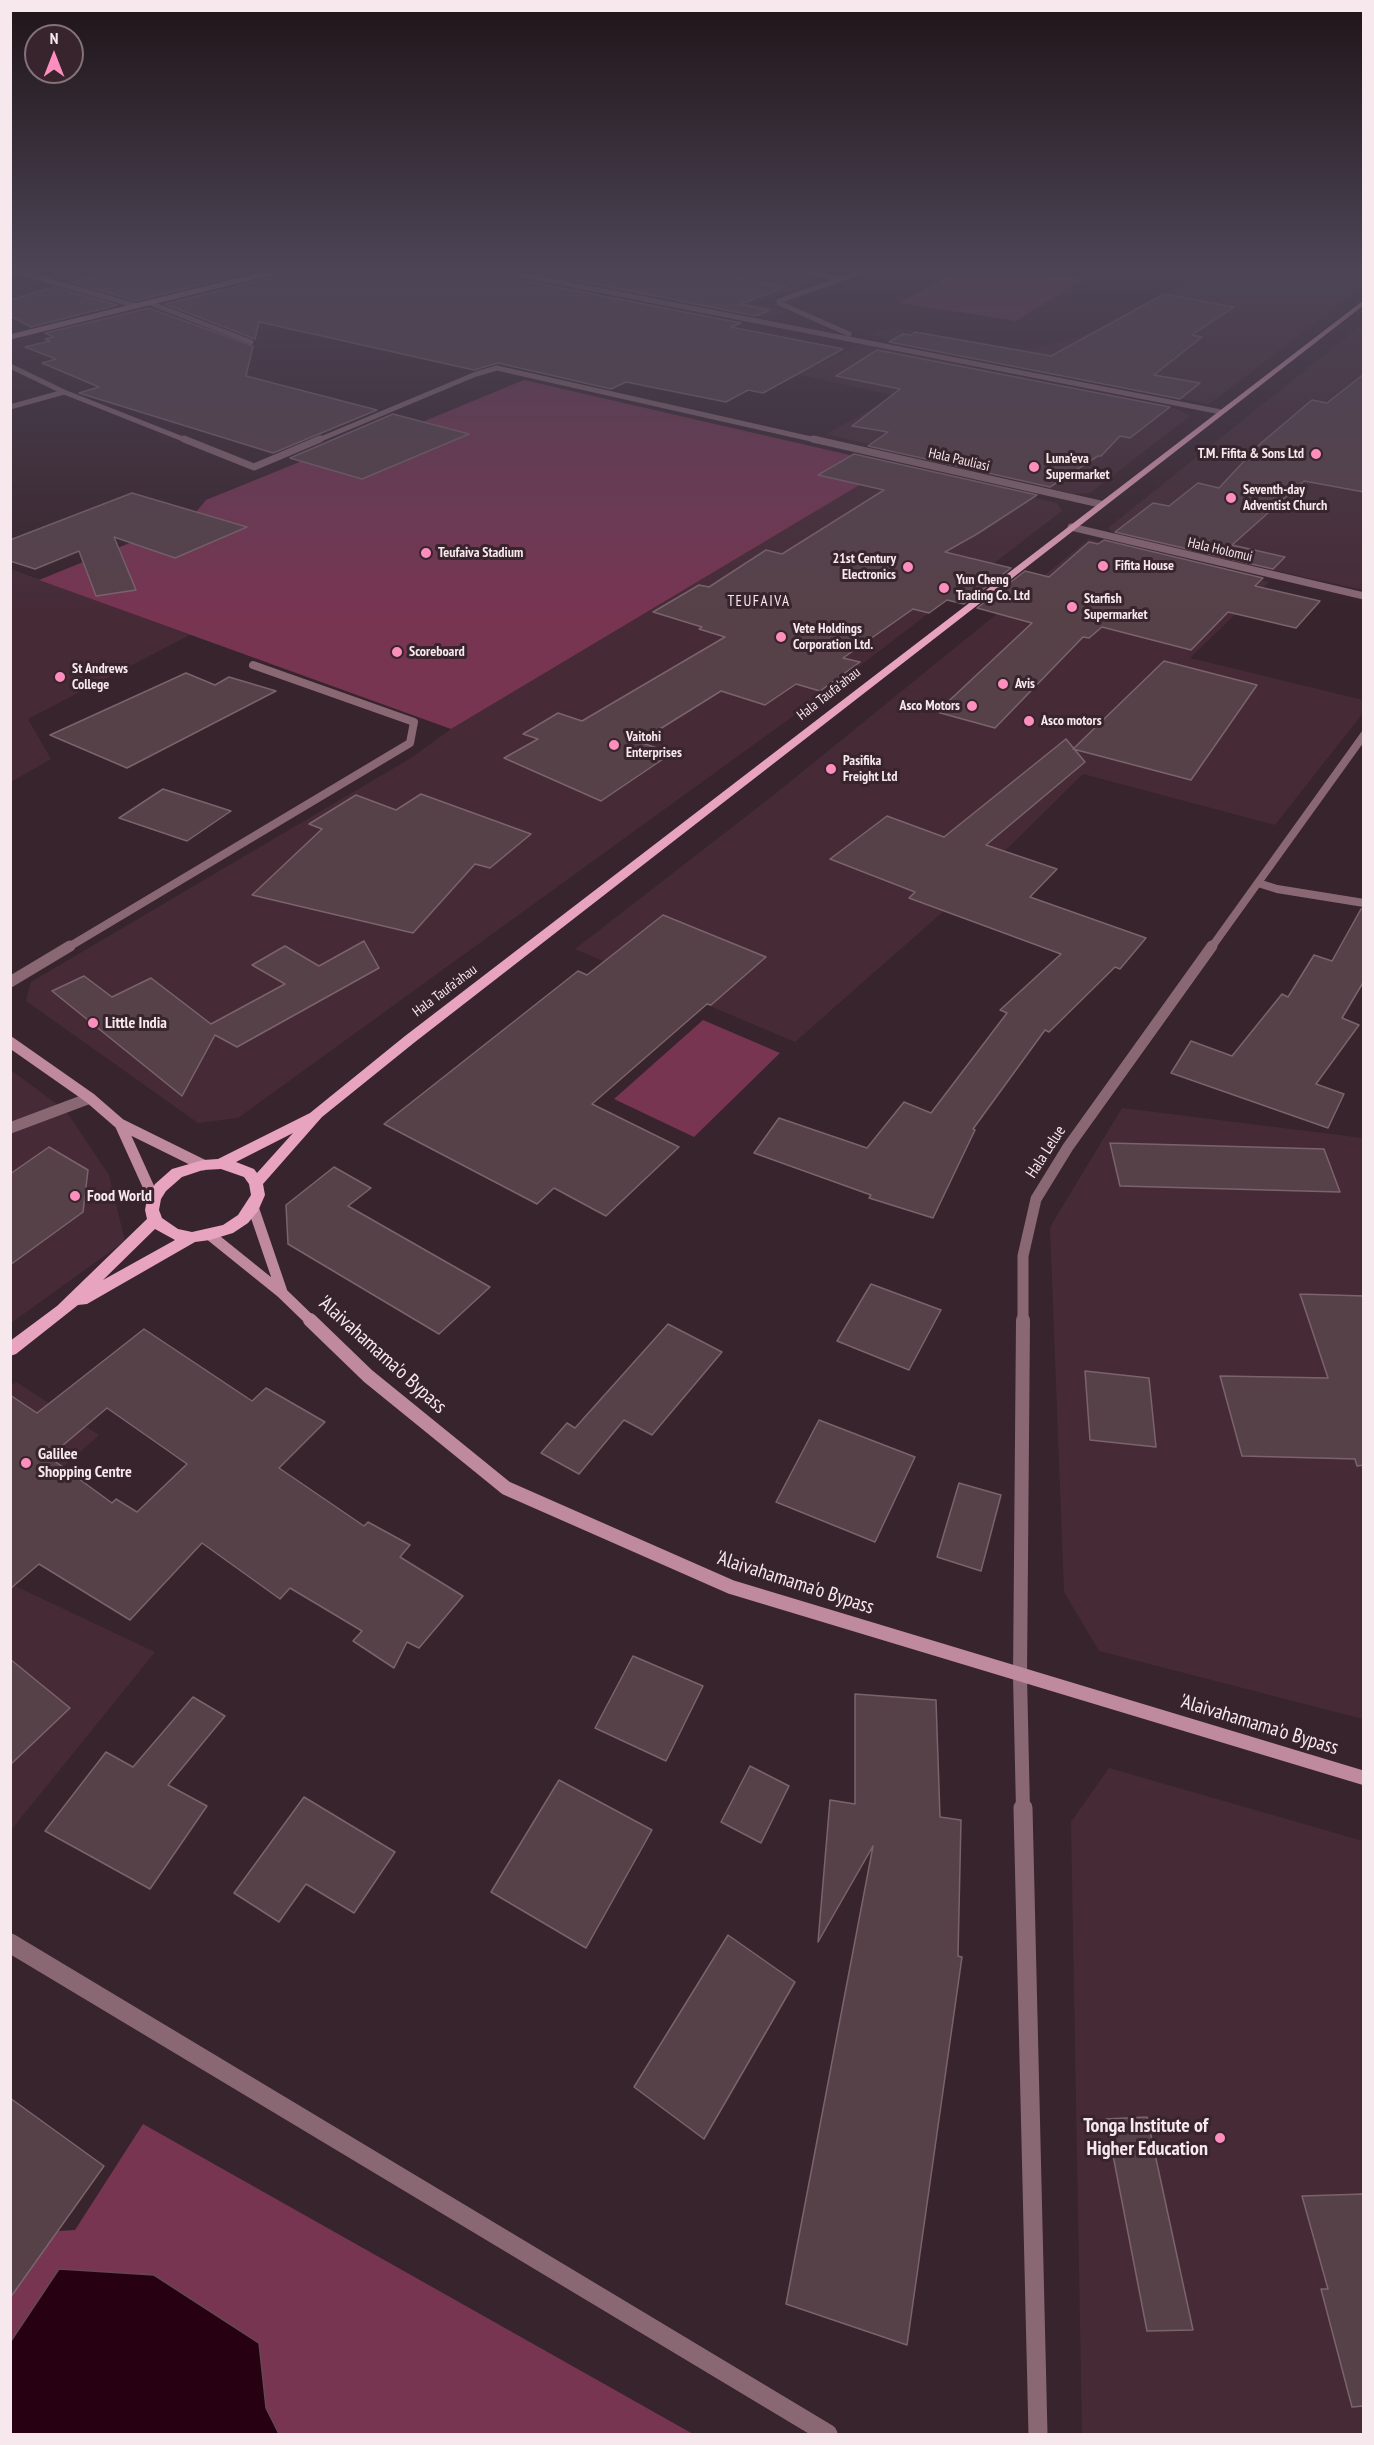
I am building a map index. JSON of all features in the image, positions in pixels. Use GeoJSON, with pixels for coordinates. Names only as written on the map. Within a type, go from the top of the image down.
{"type":"FeatureCollection","features":[{"type":"Feature","properties":{"kind":"main road","name":"Hala Taufa'ahau"},"geometry":{"type":"LineString","coordinates":[[256,1184],[317,1114],[410,1039],[1256,385]]}},
{"type":"Feature","properties":{"kind":"main road"},"geometry":{"type":"LineString","coordinates":[[10,1042],[90,1098],[120,1124],[203,1165]]}},
{"type":"Feature","properties":{"kind":"main road","name":"Hala Taufa'ahau"},"geometry":{"type":"LineString","coordinates":[[221,1164],[317,1114]]}},
{"type":"Feature","properties":{"kind":"main road"},"geometry":{"type":"LineString","coordinates":[[120,1124],[154,1199]]}},
{"type":"Feature","properties":{"kind":"main road"},"geometry":{"type":"LineString","coordinates":[[221,1164],[249,1173],[256,1184],[258,1195],[253,1207],[243,1219],[228,1229],[210,1235],[192,1237],[162,1228],[155,1220],[152,1210],[154,1199],[160,1188],[177,1173],[203,1165],[221,1164]]}},
{"type":"Feature","properties":{"kind":"main road","name":"'Alaivahamama'o Bypass"},"geometry":{"type":"LineString","coordinates":[[253,1207],[282,1293]]}},
{"type":"Feature","properties":{"kind":"main road"},"geometry":{"type":"LineString","coordinates":[[10,1350],[63,1310],[155,1220]]}},
{"type":"Feature","properties":{"kind":"main road","name":"'Alaivahamama'o Bypass"},"geometry":{"type":"LineString","coordinates":[[210,1235],[282,1293],[369,1376],[507,1488],[731,1587],[1364,1778]]}},
{"type":"Feature","properties":{"kind":"main road"},"geometry":{"type":"LineString","coordinates":[[63,1310],[192,1237]]}},
{"type":"Feature","properties":{"kind":"street"},"geometry":{"type":"LineString","coordinates":[[50,385],[64,392]]}},
{"type":"Feature","properties":{"kind":"street","name":"Hala Pauliasi"},"geometry":{"type":"LineString","coordinates":[[64,392],[254,467],[450,385]]}},
{"type":"Feature","properties":{"kind":"street","name":"Hala Pauliasi"},"geometry":{"type":"LineString","coordinates":[[573,385],[1100,504]]}},
{"type":"Feature","properties":{"kind":"street"},"geometry":{"type":"LineString","coordinates":[[1084,385],[1221,412]]}},
{"type":"Feature","properties":{"kind":"street"},"geometry":{"type":"LineString","coordinates":[[10,407],[64,392]]}},
{"type":"Feature","properties":{"kind":"street","name":"Hala Holomui"},"geometry":{"type":"LineString","coordinates":[[1071,527],[1364,596]]}},
{"type":"Feature","properties":{"kind":"street"},"geometry":{"type":"LineString","coordinates":[[10,982],[410,743],[414,722],[254,665]]}},
{"type":"Feature","properties":{"kind":"street","name":"Hala Lelue"},"geometry":{"type":"LineString","coordinates":[[1038,2434],[1020,1676],[1023,1256],[1036,1199],[1068,1147],[1258,883],[1360,747],[1364,735]]}},
{"type":"Feature","properties":{"kind":"street"},"geometry":{"type":"LineString","coordinates":[[1258,883],[1277,890],[1364,903]]}},
{"type":"Feature","properties":{"kind":"street"},"geometry":{"type":"LineString","coordinates":[[10,1128],[90,1098]]}},
{"type":"Feature","properties":{"kind":"street"},"geometry":{"type":"LineString","coordinates":[[10,1943],[828,2434]]}},
{"type":"Feature","properties":{"kind":"shaded area","name":"Teufaiva Stadium"},"geometry":{"type":"Polygon","coordinates":[[[512,385],[546,385],[893,465],[451,729],[39,580],[191,518],[206,500],[388,426],[415,425],[512,385]]]}},
{"type":"Feature","properties":{"kind":"shaded area"},"geometry":{"type":"Polygon","coordinates":[[[847,385],[1061,385],[1177,409],[1190,416],[1090,493],[1074,494],[826,434],[895,396],[847,385]]]}},
{"type":"Feature","properties":{"kind":"shaded area"},"geometry":{"type":"Polygon","coordinates":[[[1111,385],[1234,385],[1209,404],[1111,385]]]}},
{"type":"Feature","properties":{"kind":"shaded area"},"geometry":{"type":"Polygon","coordinates":[[[1287,385],[1363,385],[1363,590],[1118,536],[1108,528],[1287,385]]]}},
{"type":"Feature","properties":{"kind":"shaded area"},"geometry":{"type":"Polygon","coordinates":[[[893,465],[1057,503],[1062,511],[814,701],[238,1118],[198,1123],[26,1001],[31,982],[411,758],[451,729],[893,465]]]}},
{"type":"Feature","properties":{"kind":"shaded area"},"geometry":{"type":"Polygon","coordinates":[[[1089,539],[1269,582],[1190,658],[1363,700],[1363,713],[1275,825],[1083,774],[946,909],[795,1042],[575,949],[775,794],[1089,539]]]}},
{"type":"Feature","properties":{"kind":"shaded area","name":"St Andrews College"},"geometry":{"type":"Polygon","coordinates":[[[11,569],[190,635],[28,719],[51,759],[11,782],[11,569]]]}},
{"type":"Feature","properties":{"kind":"shaded area"},"geometry":{"type":"Polygon","coordinates":[[[703,1020],[780,1053],[694,1137],[614,1099],[703,1020]]]}},
{"type":"Feature","properties":{"kind":"shaded area"},"geometry":{"type":"Polygon","coordinates":[[[11,1070],[66,1111],[109,1175],[125,1241],[11,1323],[11,1070]]]}},
{"type":"Feature","properties":{"kind":"shaded area"},"geometry":{"type":"Polygon","coordinates":[[[1122,1108],[1363,1138],[1363,1719],[1099,1651],[1064,1592],[1050,1227],[1122,1108]]]}},
{"type":"Feature","properties":{"kind":"shaded area"},"geometry":{"type":"Polygon","coordinates":[[[16,1382],[99,1435],[11,1514],[10,1387],[16,1382]]]}},
{"type":"Feature","properties":{"kind":"shaded area"},"geometry":{"type":"Polygon","coordinates":[[[11,1584],[155,1652],[11,1830],[11,1584]]]}},
{"type":"Feature","properties":{"kind":"shaded area","name":"Tonga Institute of Higher Education"},"geometry":{"type":"Polygon","coordinates":[[[1109,1768],[1363,1841],[1363,2434],[1082,2434],[1071,1822],[1109,1768]]]}},
{"type":"Feature","properties":{"kind":"shaded area"},"geometry":{"type":"Polygon","coordinates":[[[143,2124],[693,2434],[11,2434],[11,2234],[75,2230],[143,2124]]]}},
{"type":"Feature","properties":{"kind":"shaded area"},"geometry":{"type":"Polygon","coordinates":[[[59,2269],[154,2275],[259,2343],[266,2408],[279,2434],[11,2434],[11,2341],[59,2269]]]}},
{"type":"Feature","properties":{"kind":"building"},"geometry":{"type":"Polygon","coordinates":[[[94,385],[281,385],[377,410],[273,453],[79,393],[99,387],[94,385]]]}},
{"type":"Feature","properties":{"kind":"building"},"geometry":{"type":"Polygon","coordinates":[[[594,385],[619,385],[611,389],[594,385]]]}},
{"type":"Feature","properties":{"kind":"building"},"geometry":{"type":"Polygon","coordinates":[[[642,385],[777,385],[763,393],[748,390],[726,402],[642,385]]]}},
{"type":"Feature","properties":{"kind":"building"},"geometry":{"type":"Polygon","coordinates":[[[881,385],[1057,385],[1170,407],[1130,438],[1120,436],[1101,456],[1050,487],[868,446],[888,432],[852,426],[900,389],[881,385]]]}},
{"type":"Feature","properties":{"kind":"building"},"geometry":{"type":"Polygon","coordinates":[[[1109,385],[1197,385],[1180,399],[1109,385]]]}},
{"type":"Feature","properties":{"kind":"building"},"geometry":{"type":"Polygon","coordinates":[[[1350,385],[1364,385],[1364,492],[1304,481],[1232,545],[1285,557],[1273,569],[1115,532],[1153,503],[1169,506],[1198,483],[1219,488],[1260,444],[1312,400],[1327,403],[1350,385]]]}},
{"type":"Feature","properties":{"kind":"building"},"geometry":{"type":"Polygon","coordinates":[[[393,414],[469,434],[362,479],[290,458],[393,414]]]}},
{"type":"Feature","properties":{"kind":"building"},"geometry":{"type":"Polygon","coordinates":[[[854,454],[1037,495],[945,552],[1011,568],[964,604],[947,600],[929,613],[913,609],[843,658],[860,662],[820,691],[796,684],[765,705],[721,691],[639,742],[672,753],[601,801],[504,758],[538,739],[523,734],[558,713],[582,721],[725,637],[699,629],[702,627],[653,612],[699,585],[709,587],[766,550],[782,554],[884,490],[818,475],[854,454]]]}},
{"type":"Feature","properties":{"kind":"building"},"geometry":{"type":"Polygon","coordinates":[[[132,493],[247,527],[175,558],[114,537],[136,590],[96,596],[79,551],[35,569],[10,561],[10,540],[132,493]]]}},
{"type":"Feature","properties":{"kind":"building"},"geometry":{"type":"Polygon","coordinates":[[[1104,540],[1263,578],[1255,586],[1320,601],[1296,628],[1228,612],[1191,650],[1102,627],[1089,638],[1083,637],[995,728],[937,712],[1032,623],[977,608],[1025,571],[1049,577],[1089,542],[1098,544],[1104,540]]]}},
{"type":"Feature","properties":{"kind":"building"},"geometry":{"type":"Polygon","coordinates":[[[1164,661],[1257,685],[1191,780],[1073,749],[1164,661]]]}},
{"type":"Feature","properties":{"kind":"building"},"geometry":{"type":"Polygon","coordinates":[[[186,673],[215,685],[229,677],[276,691],[127,768],[50,735],[186,673]]]}},
{"type":"Feature","properties":{"kind":"building"},"geometry":{"type":"Polygon","coordinates":[[[1066,739],[1085,762],[986,845],[1057,869],[1030,897],[1146,938],[1120,969],[1115,967],[1049,1032],[1045,1030],[973,1129],[975,1130],[933,1218],[869,1198],[871,1195],[754,1153],[779,1118],[867,1148],[904,1102],[931,1113],[1007,1013],[1000,1010],[1061,954],[909,898],[915,892],[830,859],[887,816],[944,837],[1066,739]]]}},
{"type":"Feature","properties":{"kind":"building"},"geometry":{"type":"Polygon","coordinates":[[[163,789],[231,811],[187,841],[119,818],[163,789]]]}},
{"type":"Feature","properties":{"kind":"building"},"geometry":{"type":"Polygon","coordinates":[[[421,794],[531,834],[490,868],[475,864],[413,933],[252,895],[322,829],[309,824],[356,795],[396,810],[421,794]]]}},
{"type":"Feature","properties":{"kind":"building"},"geometry":{"type":"Polygon","coordinates":[[[1361,909],[1364,909],[1364,981],[1342,1018],[1359,1025],[1316,1084],[1344,1094],[1328,1128],[1171,1073],[1191,1041],[1232,1056],[1282,994],[1288,997],[1314,955],[1332,961],[1361,909]]]}},
{"type":"Feature","properties":{"kind":"building"},"geometry":{"type":"Polygon","coordinates":[[[663,915],[766,957],[711,1005],[707,1004],[592,1104],[679,1147],[606,1216],[554,1188],[537,1204],[384,1124],[578,971],[587,975],[663,915]]]}},
{"type":"Feature","properties":{"kind":"building"},"geometry":{"type":"Polygon","coordinates":[[[364,941],[379,968],[237,1047],[215,1035],[182,1096],[52,991],[84,976],[112,997],[151,978],[211,1024],[285,984],[252,965],[285,946],[319,966],[364,941]]]}},
{"type":"Feature","properties":{"kind":"building"},"geometry":{"type":"Polygon","coordinates":[[[1110,1143],[1324,1149],[1340,1192],[1120,1186],[1110,1143]]]}},
{"type":"Feature","properties":{"kind":"building"},"geometry":{"type":"Polygon","coordinates":[[[49,1147],[88,1170],[83,1212],[10,1265],[10,1174],[49,1147]]]}},
{"type":"Feature","properties":{"kind":"building"},"geometry":{"type":"Polygon","coordinates":[[[334,1167],[371,1188],[348,1206],[490,1287],[439,1334],[288,1244],[286,1205],[334,1167]]]}},
{"type":"Feature","properties":{"kind":"building"},"geometry":{"type":"Polygon","coordinates":[[[871,1284],[941,1310],[909,1370],[837,1341],[871,1284]]]}},
{"type":"Feature","properties":{"kind":"building"},"geometry":{"type":"Polygon","coordinates":[[[1300,1294],[1364,1296],[1364,1465],[1357,1466],[1355,1459],[1242,1456],[1220,1376],[1328,1378],[1300,1294]]]}},
{"type":"Feature","properties":{"kind":"building"},"geometry":{"type":"Polygon","coordinates":[[[668,1324],[722,1352],[652,1435],[624,1420],[579,1474],[541,1453],[567,1423],[575,1428],[668,1324]]]}},
{"type":"Feature","properties":{"kind":"building"},"geometry":{"type":"Polygon","coordinates":[[[144,1329],[252,1401],[266,1388],[325,1422],[279,1468],[364,1526],[368,1522],[410,1545],[400,1557],[463,1596],[419,1648],[407,1642],[394,1668],[353,1641],[362,1631],[290,1588],[280,1599],[202,1543],[130,1620],[39,1564],[10,1589],[10,1395],[37,1413],[144,1329]],[[107,1408],[49,1457],[112,1503],[116,1499],[137,1512],[187,1464],[107,1408]]]}},
{"type":"Feature","properties":{"kind":"building"},"geometry":{"type":"Polygon","coordinates":[[[1085,1371],[1149,1378],[1156,1447],[1090,1440],[1085,1371]]]}},
{"type":"Feature","properties":{"kind":"building"},"geometry":{"type":"Polygon","coordinates":[[[819,1420],[915,1457],[875,1542],[776,1502],[819,1420]]]}},
{"type":"Feature","properties":{"kind":"building"},"geometry":{"type":"Polygon","coordinates":[[[959,1483],[1001,1495],[981,1571],[937,1557],[959,1483]]]}},
{"type":"Feature","properties":{"kind":"building"},"geometry":{"type":"Polygon","coordinates":[[[633,1656],[703,1686],[666,1761],[595,1728],[633,1656]]]}},
{"type":"Feature","properties":{"kind":"building"},"geometry":{"type":"Polygon","coordinates":[[[10,1659],[70,1708],[10,1765],[10,1659]]]}},
{"type":"Feature","properties":{"kind":"building"},"geometry":{"type":"Polygon","coordinates":[[[855,1694],[936,1700],[940,1817],[961,1820],[958,1956],[962,1957],[907,2345],[786,2304],[873,1846],[818,1942],[830,1800],[855,1804],[855,1694]]]}},
{"type":"Feature","properties":{"kind":"building"},"geometry":{"type":"Polygon","coordinates":[[[193,1697],[225,1716],[168,1785],[207,1806],[150,1889],[45,1831],[106,1752],[133,1767],[193,1697]]]}},
{"type":"Feature","properties":{"kind":"building"},"geometry":{"type":"Polygon","coordinates":[[[750,1766],[789,1786],[761,1843],[721,1822],[750,1766]]]}},
{"type":"Feature","properties":{"kind":"building"},"geometry":{"type":"Polygon","coordinates":[[[559,1780],[652,1830],[586,1948],[491,1892],[559,1780]]]}},
{"type":"Feature","properties":{"kind":"building"},"geometry":{"type":"Polygon","coordinates":[[[304,1797],[395,1852],[354,1913],[306,1884],[279,1922],[234,1893],[304,1797]]]}},
{"type":"Feature","properties":{"kind":"building"},"geometry":{"type":"Polygon","coordinates":[[[728,1935],[795,1982],[704,2139],[634,2087],[728,1935]]]}},
{"type":"Feature","properties":{"kind":"building"},"geometry":{"type":"Polygon","coordinates":[[[10,2098],[104,2166],[10,2298],[10,2098]]]}},
{"type":"Feature","properties":{"kind":"building"},"geometry":{"type":"Polygon","coordinates":[[[1147,2117],[1193,2330],[1147,2331],[1106,2119],[1147,2117]]]}},
{"type":"Feature","properties":{"kind":"building"},"geometry":{"type":"Polygon","coordinates":[[[1364,2194],[1364,2406],[1352,2407],[1321,2289],[1328,2289],[1302,2196],[1364,2194]]]}},
{"type":"Feature","properties":{"kind":"place","name":"T.M. Fifita & Sons Ltd"},"geometry":{"type":"Point","coordinates":[1316,454]}},
{"type":"Feature","properties":{"kind":"place","name":"Luna'eva Supermarket"},"geometry":{"type":"Point","coordinates":[1034,467]}},
{"type":"Feature","properties":{"kind":"place","name":"Seventh-day Adventist Church"},"geometry":{"type":"Point","coordinates":[1231,498]}},
{"type":"Feature","properties":{"kind":"place","name":"Teufaiva Stadium"},"geometry":{"type":"Point","coordinates":[426,553]}},
{"type":"Feature","properties":{"kind":"place","name":"Fifita House"},"geometry":{"type":"Point","coordinates":[1103,566]}},
{"type":"Feature","properties":{"kind":"place","name":"21st Century Electronics"},"geometry":{"type":"Point","coordinates":[908,567]}},
{"type":"Feature","properties":{"kind":"place","name":"Yun Cheng Trading Co. Ltd"},"geometry":{"type":"Point","coordinates":[944,588]}},
{"type":"Feature","properties":{"kind":"place","name":"Starfish Supermarket"},"geometry":{"type":"Point","coordinates":[1072,607]}},
{"type":"Feature","properties":{"kind":"place","name":"Vete Holdings Corporation Ltd."},"geometry":{"type":"Point","coordinates":[781,637]}},
{"type":"Feature","properties":{"kind":"place","name":"Scoreboard"},"geometry":{"type":"Point","coordinates":[397,652]}},
{"type":"Feature","properties":{"kind":"place","name":"St Andrews College"},"geometry":{"type":"Point","coordinates":[60,677]}},
{"type":"Feature","properties":{"kind":"place","name":"Avis"},"geometry":{"type":"Point","coordinates":[1003,684]}},
{"type":"Feature","properties":{"kind":"place","name":"Asco Motors"},"geometry":{"type":"Point","coordinates":[972,706]}},
{"type":"Feature","properties":{"kind":"place","name":"Asco motors"},"geometry":{"type":"Point","coordinates":[1029,721]}},
{"type":"Feature","properties":{"kind":"place","name":"Vaitohi Enterprises"},"geometry":{"type":"Point","coordinates":[614,745]}},
{"type":"Feature","properties":{"kind":"place","name":"Pasifika Freight Ltd"},"geometry":{"type":"Point","coordinates":[831,769]}},
{"type":"Feature","properties":{"kind":"place","name":"Little India"},"geometry":{"type":"Point","coordinates":[93,1023]}},
{"type":"Feature","properties":{"kind":"place","name":"Food World"},"geometry":{"type":"Point","coordinates":[75,1196]}},
{"type":"Feature","properties":{"kind":"place","name":"Galilee Shopping Centre"},"geometry":{"type":"Point","coordinates":[26,1463]}},
{"type":"Feature","properties":{"kind":"place","name":"Tonga Institute of Higher Education"},"geometry":{"type":"Point","coordinates":[1220,2138]}},
{"type":"Feature","properties":{"kind":"district","name":"TEUFAIVA"},"geometry":{"type":"Point","coordinates":[759,602]}}]}
